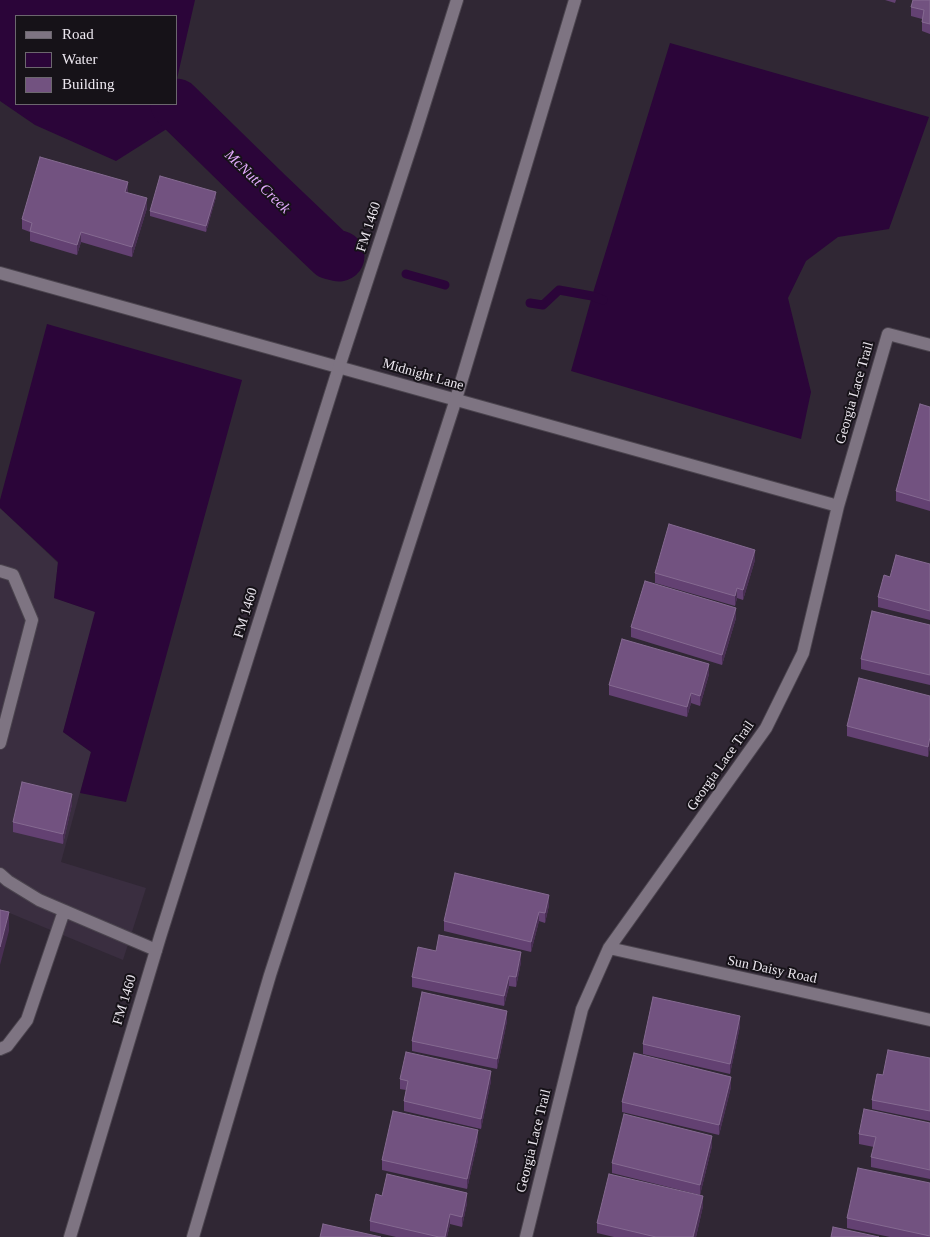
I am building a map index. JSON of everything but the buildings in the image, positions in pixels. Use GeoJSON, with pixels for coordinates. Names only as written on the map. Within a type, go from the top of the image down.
{"type":"FeatureCollection","features":[{"type":"Feature","properties":{"kind":"main road","name":"FM 1460"},"geometry":{"type":"LineString","coordinates":[[70,1237],[156,950],[457,0]]}},
{"type":"Feature","properties":{"kind":"main road"},"geometry":{"type":"LineString","coordinates":[[193,1237],[270,975],[456,399],[575,0]]}},
{"type":"Feature","properties":{"kind":"main road","name":"Midnight Lane"},"geometry":{"type":"LineString","coordinates":[[0,273],[838,506]]}},
{"type":"Feature","properties":{"kind":"main road","name":"Georgia Lace Trail"},"geometry":{"type":"LineString","coordinates":[[526,1237],[582,1009],[609,948],[766,728],[803,653],[838,506],[888,334],[930,345]]}},
{"type":"Feature","properties":{"kind":"main road"},"geometry":{"type":"LineString","coordinates":[[0,571],[13,574],[32,620],[0,743]]}},
{"type":"Feature","properties":{"kind":"main road"},"geometry":{"type":"LineString","coordinates":[[3,882],[39,900],[156,950]]}},
{"type":"Feature","properties":{"kind":"main road"},"geometry":{"type":"LineString","coordinates":[[0,1049],[8,1046],[27,1020],[64,911]]}},
{"type":"Feature","properties":{"kind":"main road","name":"Sun Daisy Road"},"geometry":{"type":"LineString","coordinates":[[609,948],[930,1020]]}},
{"type":"Feature","properties":{"kind":"shaded area"},"geometry":{"type":"Polygon","coordinates":[[[0,508],[58,563],[54,598],[96,612],[63,732],[91,752],[61,862],[146,888],[123,960],[0,909],[0,508]]]}},
{"type":"Feature","properties":{"kind":"water"},"geometry":{"type":"Polygon","coordinates":[[[0,0],[195,0],[178,74],[178,15],[15,15],[15,105],[178,105],[178,95],[270,176],[265,202],[173,125],[116,161],[35,125],[0,101],[0,0]]]}},
{"type":"Feature","properties":{"kind":"water"},"geometry":{"type":"Polygon","coordinates":[[[670,43],[929,117],[889,229],[838,237],[806,261],[788,298],[811,392],[801,439],[571,371],[592,296],[670,43]]]}},
{"type":"Feature","properties":{"kind":"water"},"geometry":{"type":"Polygon","coordinates":[[[47,324],[242,380],[126,802],[80,793],[91,752],[63,732],[95,612],[54,598],[58,562],[0,508],[0,500],[47,324]]]}},
{"type":"Feature","properties":{"kind":"waterway","name":"McNutt Creek"},"geometry":{"type":"LineString","coordinates":[[177,105],[331,254],[339,256]]}},
{"type":"Feature","properties":{"kind":"waterway","name":"McNutt Creek"},"geometry":{"type":"LineString","coordinates":[[406,274],[445,285]]}},
{"type":"Feature","properties":{"kind":"waterway","name":"McNutt Creek"},"geometry":{"type":"LineString","coordinates":[[530,303],[543,305],[559,290],[603,300]]}}]}
